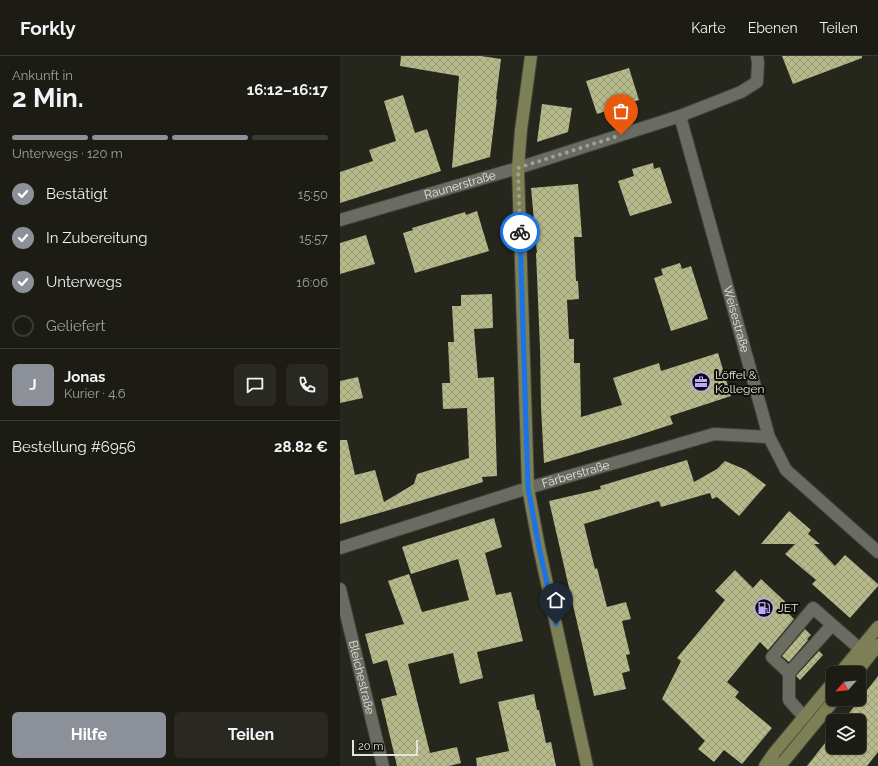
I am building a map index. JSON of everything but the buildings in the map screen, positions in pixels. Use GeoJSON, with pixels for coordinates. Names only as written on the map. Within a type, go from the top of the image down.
{"type":"FeatureCollection","features":[{"type":"Feature","properties":{"kind":"street"},"geometry":{"type":"LineString","coordinates":[[531,56],[521,130],[518,168],[528,488],[539,547],[587,766]]}},
{"type":"Feature","properties":{"kind":"street","name":"Raunerstraße"},"geometry":{"type":"LineString","coordinates":[[340,220],[518,168],[680,116],[741,92],[757,82],[757,56]]}},
{"type":"Feature","properties":{"kind":"street","name":"Weisestraße"},"geometry":{"type":"LineString","coordinates":[[680,116],[769,437],[786,470],[878,552]]}},
{"type":"Feature","properties":{"kind":"street","name":"Färberstraße"},"geometry":{"type":"LineString","coordinates":[[340,548],[528,488],[714,434],[769,437]]}},
{"type":"Feature","properties":{"kind":"street","name":"Bleichestraße"},"geometry":{"type":"LineString","coordinates":[[340,588],[383,766]]}},
{"type":"Feature","properties":{"kind":"street"},"geometry":{"type":"LineString","coordinates":[[789,673],[772,657],[813,608],[860,649]]}},
{"type":"Feature","properties":{"kind":"street"},"geometry":{"type":"LineString","coordinates":[[804,717],[789,700],[789,673],[832,625]]}},
{"type":"Feature","properties":{"kind":"street"},"geometry":{"type":"LineString","coordinates":[[846,666],[878,627]]}},
{"type":"Feature","properties":{"kind":"street"},"geometry":{"type":"LineString","coordinates":[[862,666],[878,646]]}},
{"type":"Feature","properties":{"kind":"street"},"geometry":{"type":"LineString","coordinates":[[765,766],[826,690]]}},
{"type":"Feature","properties":{"kind":"street"},"geometry":{"type":"LineString","coordinates":[[778,766],[784,761],[829,706]]}},
{"type":"Feature","properties":{"kind":"way so far"},"geometry":{"type":"LineString","coordinates":[[520,232],[518,168],[621,135]]}},
{"type":"Feature","properties":{"kind":"place","name":"Löffel & Kollegen"},"geometry":{"type":"Point","coordinates":[701,382]}},
{"type":"Feature","properties":{"kind":"place","name":"JET"},"geometry":{"type":"Point","coordinates":[764,608]}},
{"type":"Feature","properties":{"kind":"route"},"geometry":{"type":"LineString","coordinates":[[520,232],[528,488],[556,624]]}}]}
